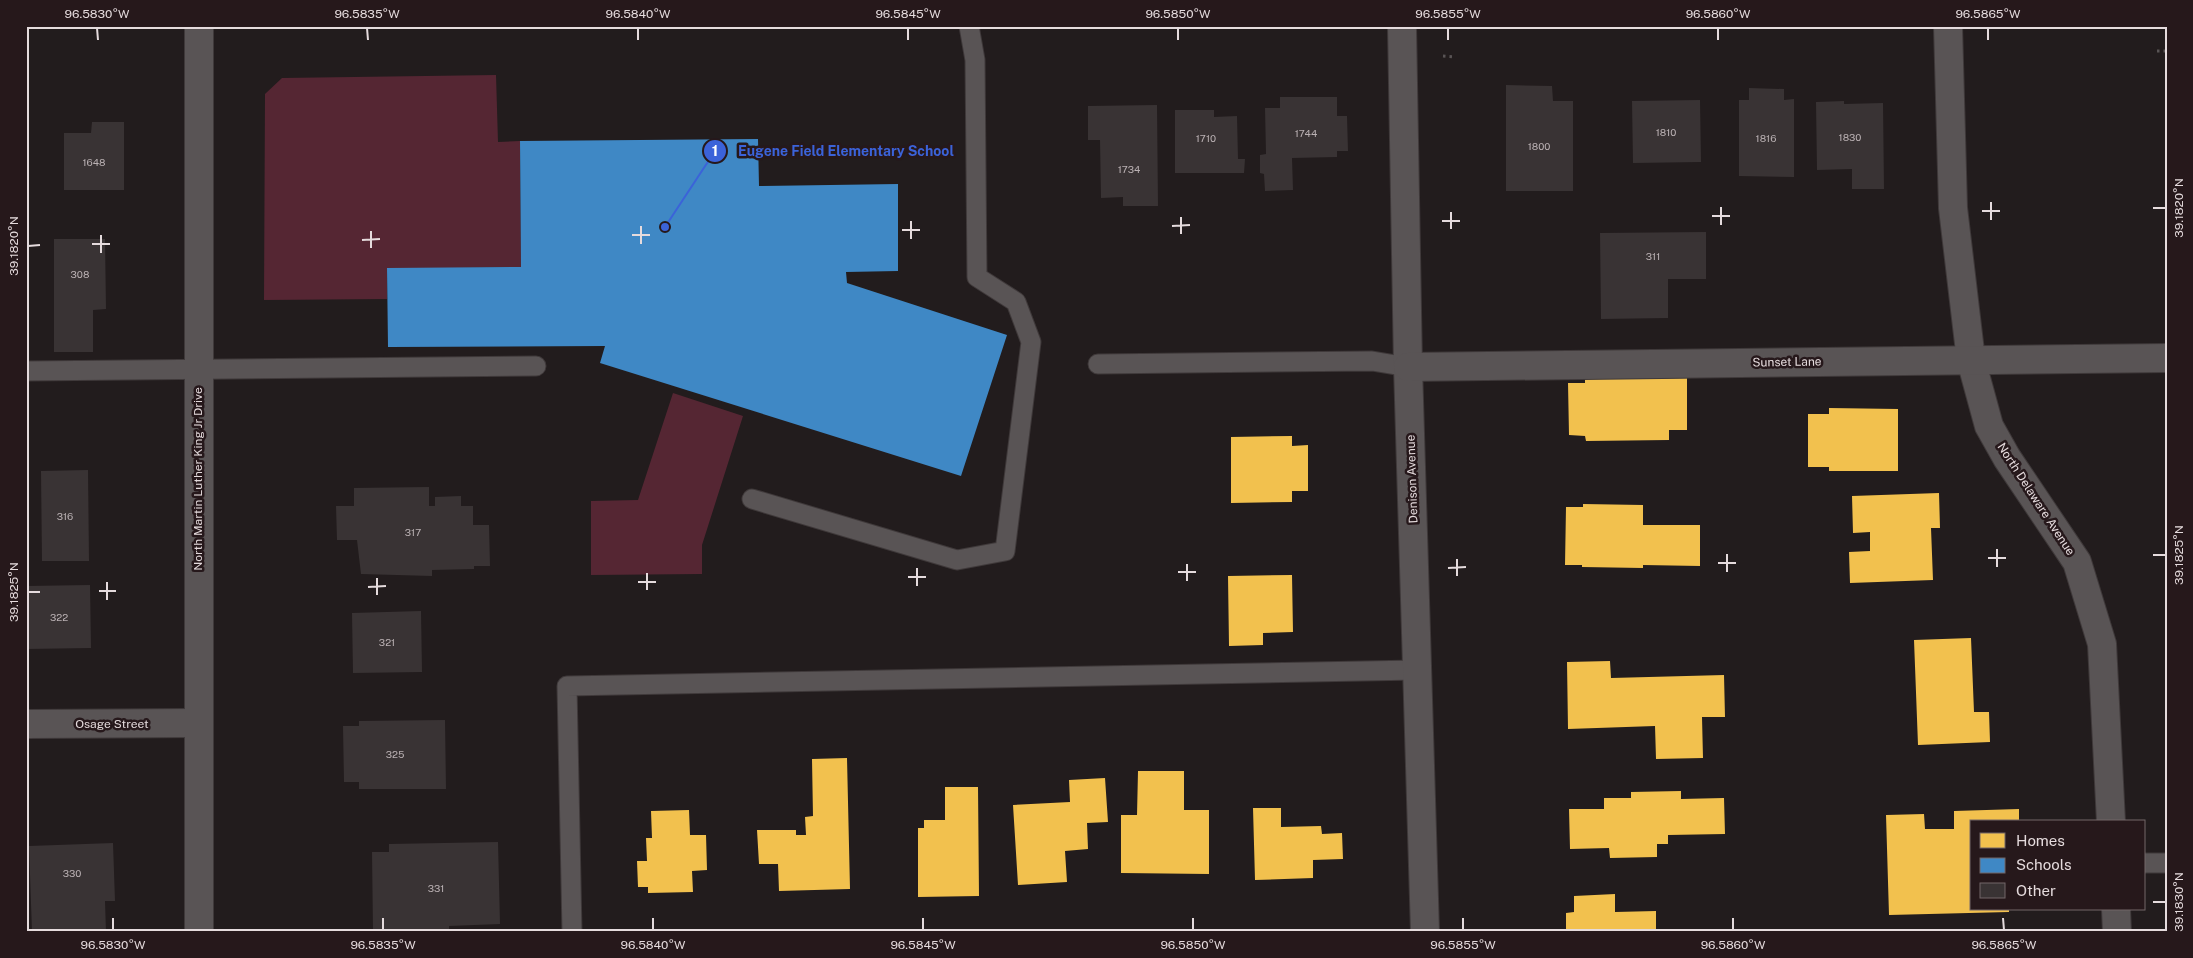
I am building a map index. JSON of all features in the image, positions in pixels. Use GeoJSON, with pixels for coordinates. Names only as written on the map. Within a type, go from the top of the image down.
{"type":"FeatureCollection","features":[{"type":"Feature","properties":{"kind":"street","name":"North Martin Luther King Jr Drive"},"geometry":{"type":"LineString","coordinates":[[199,26],[199,932]]}},
{"type":"Feature","properties":{"kind":"street","name":"Denison Avenue"},"geometry":{"type":"LineString","coordinates":[[1402,26],[1408,367],[1425,932]]}},
{"type":"Feature","properties":{"kind":"street","name":"North Delaware Avenue"},"geometry":{"type":"LineString","coordinates":[[1948,26],[1953,208],[1971,360],[1989,426],[2007,458],[2077,562],[2102,644],[2111,820]]}},
{"type":"Feature","properties":{"kind":"street","name":"Sunset Lane"},"geometry":{"type":"LineString","coordinates":[[1408,367],[2167,358]]}},
{"type":"Feature","properties":{"kind":"street","name":"Osage Street"},"geometry":{"type":"LineString","coordinates":[[26,724],[198,724]]}},
{"type":"Feature","properties":{"kind":"street"},"geometry":{"type":"LineString","coordinates":[[2116,910],[2117,932]]}},
{"type":"Feature","properties":{"kind":"lane"},"geometry":{"type":"LineString","coordinates":[[752,499],[957,560],[1005,551],[1031,342],[1016,302],[977,277],[975,60],[969,26]]}},
{"type":"Feature","properties":{"kind":"lane"},"geometry":{"type":"LineString","coordinates":[[1098,364],[1372,361],[1408,367]]}},
{"type":"Feature","properties":{"kind":"lane"},"geometry":{"type":"LineString","coordinates":[[26,371],[536,366]]}},
{"type":"Feature","properties":{"kind":"lane"},"geometry":{"type":"LineString","coordinates":[[572,932],[567,686],[1417,670]]}},
{"type":"Feature","properties":{"kind":"lane"},"geometry":{"type":"LineString","coordinates":[[2146,863],[2167,863]]}},
{"type":"Feature","properties":{"kind":"path"},"geometry":{"type":"LineString","coordinates":[[2157,52],[2167,51]]}},
{"type":"Feature","properties":{"kind":"path"},"geometry":{"type":"LineString","coordinates":[[1443,56],[1455,57]]}},
{"type":"Feature","properties":{"kind":"shaded area"},"geometry":{"type":"Polygon","coordinates":[[[496,75],[498,142],[520,141],[521,267],[387,269],[387,299],[264,300],[265,94],[282,78],[496,75]]]}},
{"type":"Feature","properties":{"kind":"shaded area"},"geometry":{"type":"Polygon","coordinates":[[[673,393],[743,416],[702,545],[702,574],[591,575],[591,501],[638,500],[673,393]]]}},
{"type":"Feature","properties":{"kind":"building: Homes"},"geometry":{"type":"Polygon","coordinates":[[[1687,378],[1687,430],[1669,430],[1669,440],[1586,441],[1585,436],[1569,435],[1568,383],[1585,383],[1585,379],[1687,378]]]}},
{"type":"Feature","properties":{"kind":"building: Homes"},"geometry":{"type":"Polygon","coordinates":[[[1829,408],[1898,409],[1898,471],[1829,471],[1829,467],[1808,467],[1808,414],[1829,414],[1829,408]]]}},
{"type":"Feature","properties":{"kind":"building: Homes"},"geometry":{"type":"Polygon","coordinates":[[[1292,436],[1292,446],[1308,445],[1308,491],[1292,491],[1292,502],[1231,503],[1231,437],[1292,436]]]}},
{"type":"Feature","properties":{"kind":"building: Homes"},"geometry":{"type":"Polygon","coordinates":[[[1939,493],[1940,528],[1931,528],[1933,580],[1850,583],[1849,552],[1870,551],[1870,532],[1853,533],[1852,496],[1939,493]]]}},
{"type":"Feature","properties":{"kind":"building: Homes"},"geometry":{"type":"Polygon","coordinates":[[[1583,504],[1643,505],[1643,525],[1700,525],[1700,566],[1643,565],[1643,568],[1565,565],[1566,507],[1583,507],[1583,504]]]}},
{"type":"Feature","properties":{"kind":"building: Homes"},"geometry":{"type":"Polygon","coordinates":[[[1292,575],[1293,632],[1263,633],[1263,645],[1229,646],[1228,576],[1292,575]]]}},
{"type":"Feature","properties":{"kind":"building: Homes"},"geometry":{"type":"Polygon","coordinates":[[[1971,638],[1974,712],[1989,712],[1990,742],[1918,745],[1914,640],[1971,638]]]}},
{"type":"Feature","properties":{"kind":"building: Homes"},"geometry":{"type":"Polygon","coordinates":[[[1610,661],[1611,678],[1724,675],[1725,717],[1702,717],[1703,758],[1656,759],[1655,726],[1568,729],[1567,662],[1610,661]]]}},
{"type":"Feature","properties":{"kind":"building: Homes"},"geometry":{"type":"Polygon","coordinates":[[[847,758],[850,889],[779,891],[778,864],[759,864],[757,830],[796,830],[796,835],[806,835],[805,817],[813,816],[812,759],[847,758]]]}},
{"type":"Feature","properties":{"kind":"building: Homes"},"geometry":{"type":"Polygon","coordinates":[[[1138,771],[1184,771],[1184,810],[1209,810],[1209,874],[1121,873],[1121,815],[1137,815],[1138,771]]]}},
{"type":"Feature","properties":{"kind":"building: Homes"},"geometry":{"type":"Polygon","coordinates":[[[1105,778],[1108,822],[1087,823],[1088,849],[1065,851],[1067,882],[1018,885],[1013,805],[1070,802],[1069,780],[1105,778]]]}},
{"type":"Feature","properties":{"kind":"building: Homes"},"geometry":{"type":"Polygon","coordinates":[[[945,787],[978,787],[979,896],[918,897],[918,828],[924,828],[924,820],[945,820],[945,787]]]}},
{"type":"Feature","properties":{"kind":"building: Homes"},"geometry":{"type":"Polygon","coordinates":[[[1681,791],[1681,799],[1724,798],[1725,834],[1668,835],[1668,844],[1657,844],[1657,857],[1610,858],[1609,848],[1570,849],[1569,809],[1604,809],[1604,798],[1631,798],[1631,792],[1681,791]]]}},
{"type":"Feature","properties":{"kind":"building: Homes"},"geometry":{"type":"Polygon","coordinates":[[[1253,808],[1281,808],[1281,827],[1321,826],[1322,834],[1342,833],[1343,859],[1313,860],[1313,878],[1255,880],[1253,808]]]}},
{"type":"Feature","properties":{"kind":"building: Homes"},"geometry":{"type":"Polygon","coordinates":[[[2019,809],[2019,820],[1970,820],[1970,910],[2009,910],[2009,912],[1889,915],[1886,815],[1924,814],[1925,829],[1954,829],[1954,811],[2019,809]]]}},
{"type":"Feature","properties":{"kind":"building: Homes"},"geometry":{"type":"Polygon","coordinates":[[[689,810],[690,835],[706,835],[707,870],[692,871],[693,892],[648,893],[648,887],[638,887],[637,861],[647,861],[646,838],[652,838],[651,811],[689,810]]]}},
{"type":"Feature","properties":{"kind":"building: Homes"},"geometry":{"type":"Polygon","coordinates":[[[1615,894],[1615,912],[1656,911],[1656,932],[1566,932],[1566,913],[1574,912],[1574,896],[1615,894]]]}},
{"type":"Feature","properties":{"kind":"building: Schools"},"geometry":{"type":"Polygon","coordinates":[[[758,139],[759,186],[898,184],[898,271],[846,272],[847,283],[1007,335],[961,476],[600,363],[605,346],[388,347],[387,268],[521,267],[520,141],[758,139]]]}},
{"type":"Feature","properties":{"kind":"building: Other"},"geometry":{"type":"Polygon","coordinates":[[[1506,85],[1552,86],[1553,101],[1573,101],[1573,191],[1506,191],[1506,85]]]}},
{"type":"Feature","properties":{"kind":"building: Other"},"geometry":{"type":"Polygon","coordinates":[[[1749,88],[1784,89],[1784,100],[1794,99],[1794,177],[1739,176],[1739,100],[1749,100],[1749,88]]]}},
{"type":"Feature","properties":{"kind":"building: Other"},"geometry":{"type":"Polygon","coordinates":[[[1280,97],[1337,97],[1337,116],[1347,116],[1348,151],[1337,151],[1337,157],[1292,158],[1293,190],[1265,191],[1264,174],[1260,173],[1260,155],[1266,154],[1265,108],[1280,108],[1280,97]]]}},
{"type":"Feature","properties":{"kind":"building: Other"},"geometry":{"type":"Polygon","coordinates":[[[1700,100],[1701,162],[1633,163],[1632,101],[1700,100]]]}},
{"type":"Feature","properties":{"kind":"building: Other"},"geometry":{"type":"Polygon","coordinates":[[[1844,101],[1844,104],[1883,103],[1884,189],[1852,189],[1852,169],[1817,170],[1816,102],[1844,101]]]}},
{"type":"Feature","properties":{"kind":"building: Other"},"geometry":{"type":"Polygon","coordinates":[[[1157,105],[1158,206],[1123,206],[1123,197],[1101,198],[1100,140],[1088,140],[1088,106],[1157,105]]]}},
{"type":"Feature","properties":{"kind":"building: Other"},"geometry":{"type":"Polygon","coordinates":[[[1175,110],[1214,110],[1214,117],[1237,116],[1238,159],[1245,159],[1244,173],[1175,173],[1175,110]]]}},
{"type":"Feature","properties":{"kind":"building: Other"},"geometry":{"type":"Polygon","coordinates":[[[92,122],[124,122],[124,190],[64,190],[64,133],[91,133],[92,122]]]}},
{"type":"Feature","properties":{"kind":"building: Other"},"geometry":{"type":"Polygon","coordinates":[[[1706,232],[1706,279],[1668,279],[1668,318],[1601,319],[1600,233],[1706,232]]]}},
{"type":"Feature","properties":{"kind":"building: Other"},"geometry":{"type":"Polygon","coordinates":[[[54,239],[105,239],[106,309],[93,310],[93,352],[54,352],[54,239]]]}},
{"type":"Feature","properties":{"kind":"building: Other"},"geometry":{"type":"Polygon","coordinates":[[[88,470],[89,561],[42,561],[41,471],[88,470]]]}},
{"type":"Feature","properties":{"kind":"building: Other"},"geometry":{"type":"Polygon","coordinates":[[[429,487],[429,506],[435,506],[435,497],[461,496],[461,506],[473,506],[473,525],[489,525],[490,566],[474,566],[474,569],[432,570],[432,576],[361,574],[357,540],[337,540],[336,506],[354,506],[354,488],[429,487]]]}},
{"type":"Feature","properties":{"kind":"building: Other"},"geometry":{"type":"Polygon","coordinates":[[[90,585],[91,648],[26,649],[26,586],[90,585]]]}},
{"type":"Feature","properties":{"kind":"building: Other"},"geometry":{"type":"Polygon","coordinates":[[[421,611],[422,672],[353,673],[352,613],[421,611]]]}},
{"type":"Feature","properties":{"kind":"building: Other"},"geometry":{"type":"Polygon","coordinates":[[[445,720],[446,789],[359,789],[359,782],[344,782],[343,726],[359,726],[359,721],[445,720]]]}},
{"type":"Feature","properties":{"kind":"building: Other"},"geometry":{"type":"Polygon","coordinates":[[[498,842],[500,924],[449,926],[449,932],[373,932],[372,852],[389,852],[389,844],[498,842]]]}},
{"type":"Feature","properties":{"kind":"building: Other"},"geometry":{"type":"Polygon","coordinates":[[[113,843],[115,901],[105,901],[106,932],[32,932],[29,846],[113,843]]]}},
{"type":"Feature","properties":{"kind":"place","name":"Eugene Field Elementary School"},"geometry":{"type":"Point","coordinates":[665,227]}}]}
